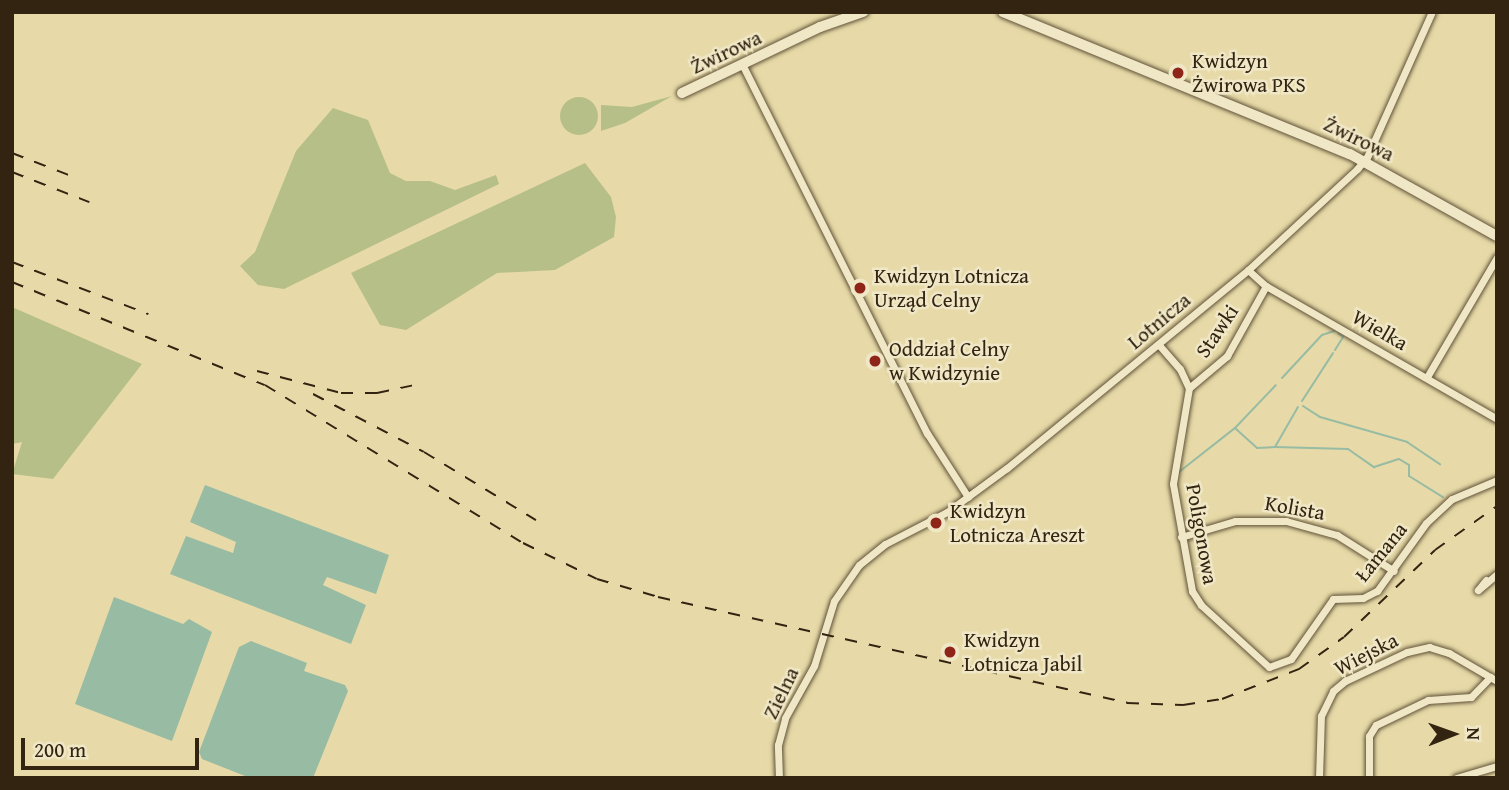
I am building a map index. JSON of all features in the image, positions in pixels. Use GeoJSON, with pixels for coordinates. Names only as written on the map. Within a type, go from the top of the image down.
{"type":"FeatureCollection","features":[{"type":"Feature","properties":{"kind":"street","name":"Żwirowa"},"geometry":{"type":"LineString","coordinates":[[682,93],[820,27],[863,12]]}},
{"type":"Feature","properties":{"kind":"street","name":"Żwirowa"},"geometry":{"type":"LineString","coordinates":[[1003,12],[1364,161],[1497,236]]}},
{"type":"Feature","properties":{"kind":"street"},"geometry":{"type":"LineString","coordinates":[[1364,161],[1432,12]]}},
{"type":"Feature","properties":{"kind":"street"},"geometry":{"type":"LineString","coordinates":[[743,66],[927,433],[968,497]]}},
{"type":"Feature","properties":{"kind":"street","name":"Lotnicza"},"geometry":{"type":"LineString","coordinates":[[814,666],[834,601],[859,565],[885,544],[968,497],[1159,345],[1248,270],[1364,161]]}},
{"type":"Feature","properties":{"kind":"street"},"geometry":{"type":"LineString","coordinates":[[1427,377],[1497,257]]}},
{"type":"Feature","properties":{"kind":"street","name":"Wielka"},"geometry":{"type":"LineString","coordinates":[[1248,270],[1266,286],[1497,419]]}},
{"type":"Feature","properties":{"kind":"street","name":"Stawki"},"geometry":{"type":"LineString","coordinates":[[1189,388],[1227,356],[1266,286]]}},
{"type":"Feature","properties":{"kind":"street"},"geometry":{"type":"LineString","coordinates":[[1159,345],[1180,369],[1189,388]]}},
{"type":"Feature","properties":{"kind":"street","name":"Poligonowa"},"geometry":{"type":"LineString","coordinates":[[1189,388],[1173,484],[1181,537],[1196,598],[1269,667]]}},
{"type":"Feature","properties":{"kind":"street","name":"Łamana"},"geometry":{"type":"LineString","coordinates":[[1269,667],[1291,659],[1333,599],[1367,597],[1394,571],[1426,523],[1452,499],[1497,480]]}},
{"type":"Feature","properties":{"kind":"street","name":"Kolista"},"geometry":{"type":"LineString","coordinates":[[1181,537],[1235,521],[1286,521],[1353,542],[1394,571]]}},
{"type":"Feature","properties":{"kind":"street"},"geometry":{"type":"LineString","coordinates":[[1486,580],[1497,573]]}},
{"type":"Feature","properties":{"kind":"street","name":"Wiejska"},"geometry":{"type":"LineString","coordinates":[[1319,778],[1321,716],[1333,691],[1345,681],[1407,652],[1429,647],[1449,653],[1494,679]]}},
{"type":"Feature","properties":{"kind":"street","name":"Zielna"},"geometry":{"type":"LineString","coordinates":[[779,778],[780,734],[814,666]]}},
{"type":"Feature","properties":{"kind":"street"},"geometry":{"type":"LineString","coordinates":[[1369,778],[1369,736],[1376,725],[1431,699],[1471,697],[1494,679]]}},
{"type":"Feature","properties":{"kind":"street"},"geometry":{"type":"LineString","coordinates":[[1456,778],[1497,766]]}},
{"type":"Feature","properties":{"kind":"shaded area"},"geometry":{"type":"Polygon","coordinates":[[[672,96],[625,123],[601,131],[601,105],[632,107],[672,96]]]}},
{"type":"Feature","properties":{"kind":"shaded area"},"geometry":{"type":"Polygon","coordinates":[[[579,97],[592,103],[598,116],[592,129],[579,135],[566,129],[560,116],[566,103],[579,97]]]}},
{"type":"Feature","properties":{"kind":"shaded area"},"geometry":{"type":"Polygon","coordinates":[[[333,108],[368,120],[390,173],[406,181],[430,181],[455,190],[496,175],[499,184],[284,289],[258,285],[240,266],[255,252],[296,151],[333,108]]]}},
{"type":"Feature","properties":{"kind":"shaded area"},"geometry":{"type":"Polygon","coordinates":[[[585,163],[611,197],[616,217],[614,237],[555,270],[497,273],[406,330],[380,325],[351,273],[585,163]]]}},
{"type":"Feature","properties":{"kind":"shaded area"},"geometry":{"type":"Polygon","coordinates":[[[12,307],[142,364],[53,479],[12,474],[22,442],[12,444],[12,307]]]}},
{"type":"Feature","properties":{"kind":"shaded area"},"geometry":{"type":"Polygon","coordinates":[[[205,485],[389,555],[376,594],[327,577],[323,585],[366,605],[351,644],[170,574],[186,536],[233,553],[236,542],[190,522],[205,485]]]}},
{"type":"Feature","properties":{"kind":"shaded area"},"geometry":{"type":"Polygon","coordinates":[[[114,597],[183,624],[189,619],[212,632],[172,741],[75,704],[114,597]]]}},
{"type":"Feature","properties":{"kind":"shaded area"},"geometry":{"type":"Polygon","coordinates":[[[251,641],[307,663],[304,671],[345,685],[348,691],[313,778],[250,778],[202,759],[199,752],[239,647],[251,641]]]}},
{"type":"Feature","properties":{"kind":"waterway"},"geometry":{"type":"LineString","coordinates":[[1282,378],[1322,335],[1334,331]]}},
{"type":"Feature","properties":{"kind":"waterway"},"geometry":{"type":"LineString","coordinates":[[1335,350],[1343,337],[1338,333]]}},
{"type":"Feature","properties":{"kind":"waterway"},"geometry":{"type":"LineString","coordinates":[[1302,401],[1333,353]]}},
{"type":"Feature","properties":{"kind":"waterway"},"geometry":{"type":"LineString","coordinates":[[1179,472],[1235,428],[1276,385]]}},
{"type":"Feature","properties":{"kind":"waterway"},"geometry":{"type":"LineString","coordinates":[[1303,406],[1320,417],[1407,442],[1440,464]]}},
{"type":"Feature","properties":{"kind":"waterway"},"geometry":{"type":"LineString","coordinates":[[1236,429],[1257,448],[1275,447],[1298,407]]}},
{"type":"Feature","properties":{"kind":"waterway"},"geometry":{"type":"LineString","coordinates":[[1275,447],[1348,449],[1374,467],[1399,459],[1409,465],[1409,476],[1443,497]]}},
{"type":"Feature","properties":{"kind":"railway"},"geometry":{"type":"LineString","coordinates":[[12,153],[74,177]]}},
{"type":"Feature","properties":{"kind":"railway"},"geometry":{"type":"LineString","coordinates":[[12,172],[89,202]]}},
{"type":"Feature","properties":{"kind":"railway"},"geometry":{"type":"LineString","coordinates":[[12,262],[148,314]]}},
{"type":"Feature","properties":{"kind":"railway"},"geometry":{"type":"LineString","coordinates":[[12,282],[265,385],[523,543],[597,579],[658,597],[1127,703],[1183,705],[1222,699],[1299,669],[1344,637],[1435,550],[1497,506]]}},
{"type":"Feature","properties":{"kind":"railway"},"geometry":{"type":"LineString","coordinates":[[257,371],[341,393],[377,393],[415,385]]}},
{"type":"Feature","properties":{"kind":"railway"},"geometry":{"type":"LineString","coordinates":[[313,394],[424,452],[536,520]]}},
{"type":"Feature","properties":{"kind":"place","name":"Kwidzyn Żwirowa PKS"},"geometry":{"type":"Point","coordinates":[1178,73]}},
{"type":"Feature","properties":{"kind":"place","name":"Kwidzyn Lotnicza Urząd Celny"},"geometry":{"type":"Point","coordinates":[860,288]}},
{"type":"Feature","properties":{"kind":"place","name":"Oddział Celny w Kwidzynie"},"geometry":{"type":"Point","coordinates":[875,361]}},
{"type":"Feature","properties":{"kind":"place","name":"Kwidzyn Lotnicza Areszt"},"geometry":{"type":"Point","coordinates":[936,523]}},
{"type":"Feature","properties":{"kind":"place","name":"Kwidzyn Lotnicza Jabil"},"geometry":{"type":"Point","coordinates":[950,652]}}]}
